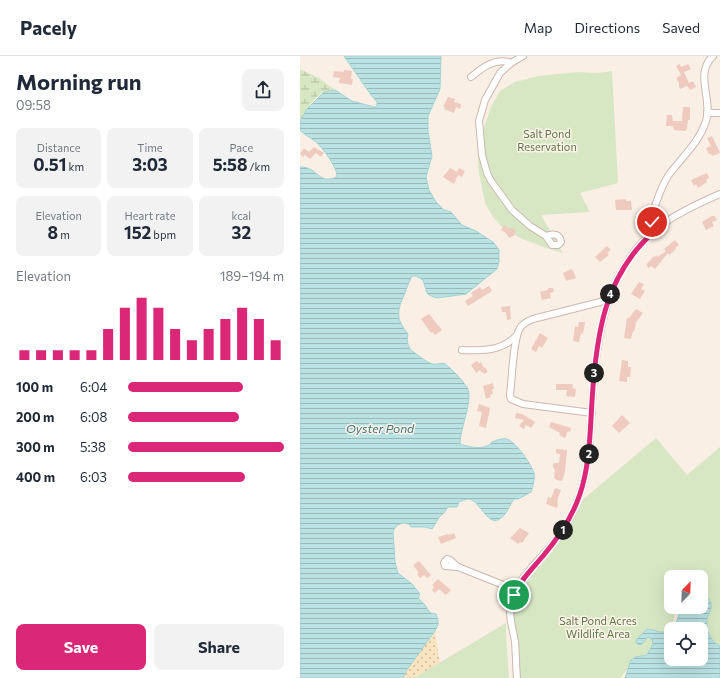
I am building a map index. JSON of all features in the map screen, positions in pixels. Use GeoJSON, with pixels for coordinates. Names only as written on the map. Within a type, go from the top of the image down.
{"type":"FeatureCollection","features":[{"type":"Feature","properties":{"kind":"street"},"geometry":{"type":"LineString","coordinates":[[523,56],[511,62],[500,73],[485,100],[479,121],[479,134],[482,155],[487,173],[492,181],[512,210],[530,226],[546,236]]}},
{"type":"Feature","properties":{"kind":"street"},"geometry":{"type":"LineString","coordinates":[[656,230],[652,219],[660,190],[669,175],[695,142],[704,126],[707,113],[703,78],[706,65],[713,56]]}},
{"type":"Feature","properties":{"kind":"street"},"geometry":{"type":"LineString","coordinates":[[470,77],[488,64],[500,61],[511,62]]}},
{"type":"Feature","properties":{"kind":"street"},"geometry":{"type":"LineString","coordinates":[[707,113],[720,113]]}},
{"type":"Feature","properties":{"kind":"street"},"geometry":{"type":"LineString","coordinates":[[517,678],[515,644],[510,611],[511,601],[516,590],[556,540],[572,512],[580,494],[589,450],[596,358],[608,300],[615,283],[628,260],[656,230],[686,210],[720,194]]}},
{"type":"Feature","properties":{"kind":"street"},"geometry":{"type":"LineString","coordinates":[[462,350],[485,350],[497,348],[510,342],[516,336],[521,326],[533,319],[608,300]]}},
{"type":"Feature","properties":{"kind":"street"},"geometry":{"type":"LineString","coordinates":[[516,336],[510,395],[511,399],[523,404],[592,413]]}},
{"type":"Feature","properties":{"kind":"street"},"geometry":{"type":"LineString","coordinates":[[458,566],[516,590]]}},
{"type":"Feature","properties":{"kind":"green space"},"geometry":{"type":"Polygon","coordinates":[[[300,69],[319,78],[335,90],[324,92],[318,96],[309,106],[300,122],[300,69]]]}},
{"type":"Feature","properties":{"kind":"green space","name":"Salt Pond Reservation"},"geometry":{"type":"Polygon","coordinates":[[[612,71],[618,183],[580,193],[590,212],[541,215],[563,253],[520,238],[504,229],[493,217],[485,203],[478,160],[479,142],[491,107],[500,91],[515,82],[538,76],[578,72],[598,73],[612,71]]]}},
{"type":"Feature","properties":{"kind":"green space","name":"Salt Pond Acres Wildlife Area"},"geometry":{"type":"Polygon","coordinates":[[[656,438],[687,475],[720,447],[720,649],[709,634],[708,622],[705,622],[703,616],[703,614],[708,614],[708,570],[664,570],[664,614],[675,614],[673,622],[664,622],[664,637],[648,654],[631,665],[620,678],[518,678],[511,615],[513,599],[518,590],[557,545],[570,524],[580,502],[656,438]]]}},
{"type":"Feature","properties":{"kind":"green space"},"geometry":{"type":"Polygon","coordinates":[[[506,623],[509,678],[414,678],[506,623]]]}},
{"type":"Feature","properties":{"kind":"sand"},"geometry":{"type":"Polygon","coordinates":[[[435,631],[442,678],[403,678],[405,671],[435,631]]]}},
{"type":"Feature","properties":{"kind":"water","name":"Oyster Pond"},"geometry":{"type":"Polygon","coordinates":[[[344,56],[441,56],[440,89],[428,116],[428,131],[432,156],[426,177],[429,190],[436,202],[444,210],[451,212],[462,225],[476,231],[493,242],[499,250],[499,262],[497,269],[466,294],[437,298],[427,293],[423,280],[416,276],[412,276],[400,305],[399,319],[408,334],[408,345],[410,349],[421,358],[431,363],[445,364],[458,376],[468,389],[468,407],[460,444],[472,447],[486,447],[492,442],[507,439],[515,444],[523,454],[534,473],[534,483],[531,492],[518,499],[514,499],[501,518],[492,520],[477,504],[468,499],[459,502],[457,507],[448,507],[432,529],[425,527],[411,527],[409,524],[403,523],[397,525],[393,531],[395,562],[398,573],[412,584],[420,594],[418,598],[430,613],[436,614],[438,621],[435,631],[406,671],[403,678],[300,678],[300,167],[311,170],[325,179],[337,177],[337,174],[334,166],[318,144],[300,130],[300,122],[306,110],[324,92],[335,90],[352,101],[374,107],[377,106],[377,102],[344,56]]]}},
{"type":"Feature","properties":{"kind":"water"},"geometry":{"type":"Polygon","coordinates":[[[708,598],[711,603],[707,622],[676,622],[679,614],[708,614],[708,598]]]}},
{"type":"Feature","properties":{"kind":"water"},"geometry":{"type":"Polygon","coordinates":[[[647,629],[664,632],[664,666],[708,666],[708,631],[711,639],[720,646],[720,678],[625,678],[631,660],[636,657],[647,655],[653,644],[652,639],[648,637],[640,645],[636,643],[637,639],[647,629]]]}},
{"type":"Feature","properties":{"kind":"building"},"geometry":{"type":"Polygon","coordinates":[[[680,64],[681,67],[688,64],[691,69],[684,72],[689,83],[693,81],[696,87],[690,90],[687,86],[680,89],[676,78],[681,75],[676,66],[680,64]]]}},
{"type":"Feature","properties":{"kind":"building"},"geometry":{"type":"Polygon","coordinates":[[[344,70],[352,71],[352,85],[339,83],[340,78],[333,77],[334,71],[344,72],[344,70]]]}},
{"type":"Feature","properties":{"kind":"building"},"geometry":{"type":"Polygon","coordinates":[[[448,97],[455,99],[454,102],[461,104],[460,109],[456,107],[454,113],[444,109],[445,107],[443,107],[448,97]]]}},
{"type":"Feature","properties":{"kind":"building"},"geometry":{"type":"Polygon","coordinates":[[[683,107],[690,107],[690,120],[688,120],[686,131],[674,130],[673,126],[666,126],[667,115],[672,115],[673,121],[682,121],[683,107]]]}},
{"type":"Feature","properties":{"kind":"building"},"geometry":{"type":"Polygon","coordinates":[[[712,136],[720,153],[712,156],[706,148],[711,146],[707,138],[712,136]]]}},
{"type":"Feature","properties":{"kind":"building"},"geometry":{"type":"Polygon","coordinates":[[[314,147],[324,153],[321,157],[316,153],[310,159],[305,155],[303,157],[300,154],[304,148],[309,152],[314,147]]]}},
{"type":"Feature","properties":{"kind":"building"},"geometry":{"type":"Polygon","coordinates":[[[450,168],[457,172],[459,168],[465,171],[462,177],[458,175],[454,184],[443,177],[450,168]]]}},
{"type":"Feature","properties":{"kind":"building"},"geometry":{"type":"Polygon","coordinates":[[[707,173],[709,178],[706,180],[707,182],[698,188],[696,184],[694,186],[691,180],[707,173]]]}},
{"type":"Feature","properties":{"kind":"building"},"geometry":{"type":"Polygon","coordinates":[[[626,199],[626,201],[631,201],[632,210],[616,210],[615,200],[626,199]]]}},
{"type":"Feature","properties":{"kind":"building"},"geometry":{"type":"Polygon","coordinates":[[[712,216],[715,216],[717,220],[712,222],[714,226],[706,230],[702,222],[712,216]]]}},
{"type":"Feature","properties":{"kind":"building"},"geometry":{"type":"Polygon","coordinates":[[[504,225],[510,229],[513,228],[516,232],[514,233],[515,235],[509,238],[506,233],[501,230],[504,225]]]}},
{"type":"Feature","properties":{"kind":"building"},"geometry":{"type":"Polygon","coordinates":[[[675,240],[679,245],[669,255],[668,253],[655,269],[651,266],[649,268],[646,265],[654,256],[655,257],[657,255],[658,257],[666,251],[664,249],[675,240]]]}},
{"type":"Feature","properties":{"kind":"building"},"geometry":{"type":"Polygon","coordinates":[[[607,246],[611,250],[607,253],[609,255],[600,262],[595,257],[607,246]]]}},
{"type":"Feature","properties":{"kind":"building"},"geometry":{"type":"Polygon","coordinates":[[[571,269],[572,271],[573,270],[576,278],[566,281],[563,273],[571,269]]]}},
{"type":"Feature","properties":{"kind":"building"},"geometry":{"type":"Polygon","coordinates":[[[639,282],[644,284],[641,289],[645,291],[640,299],[631,294],[639,282]]]}},
{"type":"Feature","properties":{"kind":"building"},"geometry":{"type":"Polygon","coordinates":[[[489,286],[492,291],[468,306],[465,301],[473,296],[471,293],[480,287],[482,290],[489,286]]]}},
{"type":"Feature","properties":{"kind":"building"},"geometry":{"type":"Polygon","coordinates":[[[548,288],[553,288],[554,292],[550,293],[551,298],[542,300],[540,292],[548,290],[548,288]]]}},
{"type":"Feature","properties":{"kind":"building"},"geometry":{"type":"Polygon","coordinates":[[[510,306],[511,319],[507,320],[506,312],[502,312],[501,307],[510,306]]]}},
{"type":"Feature","properties":{"kind":"building"},"geometry":{"type":"Polygon","coordinates":[[[636,309],[643,313],[635,324],[631,339],[624,338],[627,318],[629,318],[636,309]]]}},
{"type":"Feature","properties":{"kind":"building"},"geometry":{"type":"Polygon","coordinates":[[[429,314],[442,330],[435,335],[432,332],[431,333],[421,319],[429,314]]]}},
{"type":"Feature","properties":{"kind":"building"},"geometry":{"type":"Polygon","coordinates":[[[579,322],[585,322],[583,334],[581,333],[579,342],[573,341],[575,326],[578,327],[579,322]]]}},
{"type":"Feature","properties":{"kind":"building"},"geometry":{"type":"Polygon","coordinates":[[[540,333],[548,338],[542,348],[539,346],[536,352],[531,349],[540,333]]]}},
{"type":"Feature","properties":{"kind":"building"},"geometry":{"type":"Polygon","coordinates":[[[622,360],[628,361],[628,367],[631,367],[630,377],[627,377],[627,382],[619,381],[622,360]]]}},
{"type":"Feature","properties":{"kind":"building"},"geometry":{"type":"Polygon","coordinates":[[[477,361],[479,363],[481,362],[488,372],[484,374],[480,370],[476,373],[471,365],[477,361]]]}},
{"type":"Feature","properties":{"kind":"building"},"geometry":{"type":"Polygon","coordinates":[[[493,383],[493,394],[490,395],[491,397],[486,399],[483,386],[493,383]]]}},
{"type":"Feature","properties":{"kind":"building"},"geometry":{"type":"Polygon","coordinates":[[[556,384],[573,384],[572,388],[576,389],[575,397],[566,396],[567,390],[556,390],[556,384]]]}},
{"type":"Feature","properties":{"kind":"building"},"geometry":{"type":"Polygon","coordinates":[[[479,404],[490,408],[486,428],[479,426],[482,412],[477,411],[479,404]]]}},
{"type":"Feature","properties":{"kind":"building"},"geometry":{"type":"Polygon","coordinates":[[[516,413],[522,414],[535,422],[531,428],[526,425],[524,429],[519,426],[524,420],[515,418],[516,413]]]}},
{"type":"Feature","properties":{"kind":"building"},"geometry":{"type":"Polygon","coordinates":[[[622,415],[630,423],[619,433],[612,426],[622,415]]]}},
{"type":"Feature","properties":{"kind":"building"},"geometry":{"type":"Polygon","coordinates":[[[551,422],[571,428],[570,432],[568,431],[565,438],[559,435],[560,433],[549,427],[551,422]]]}},
{"type":"Feature","properties":{"kind":"building"},"geometry":{"type":"Polygon","coordinates":[[[556,449],[567,450],[565,472],[562,481],[554,478],[555,470],[553,464],[559,463],[560,454],[556,453],[556,449]]]}},
{"type":"Feature","properties":{"kind":"building"},"geometry":{"type":"Polygon","coordinates":[[[555,488],[561,490],[557,508],[546,504],[548,497],[551,498],[555,488]]]}},
{"type":"Feature","properties":{"kind":"building"},"geometry":{"type":"Polygon","coordinates":[[[520,528],[529,533],[522,543],[520,542],[518,544],[510,538],[520,528]]]}},
{"type":"Feature","properties":{"kind":"building"},"geometry":{"type":"Polygon","coordinates":[[[454,533],[456,538],[441,544],[438,537],[454,533]]]}},
{"type":"Feature","properties":{"kind":"building"},"geometry":{"type":"Polygon","coordinates":[[[419,561],[431,575],[427,578],[424,575],[420,578],[417,574],[419,573],[413,565],[419,561]]]}},
{"type":"Feature","properties":{"kind":"building"},"geometry":{"type":"Polygon","coordinates":[[[438,579],[451,590],[446,595],[439,589],[435,593],[432,590],[434,587],[432,585],[438,579]]]}},
{"type":"Feature","properties":{"kind":"route"},"geometry":{"type":"LineString","coordinates":[[514,595],[523,580],[549,549],[567,524],[577,502],[588,461],[594,374],[608,300],[621,270],[640,246],[656,230],[652,222]]}}]}
